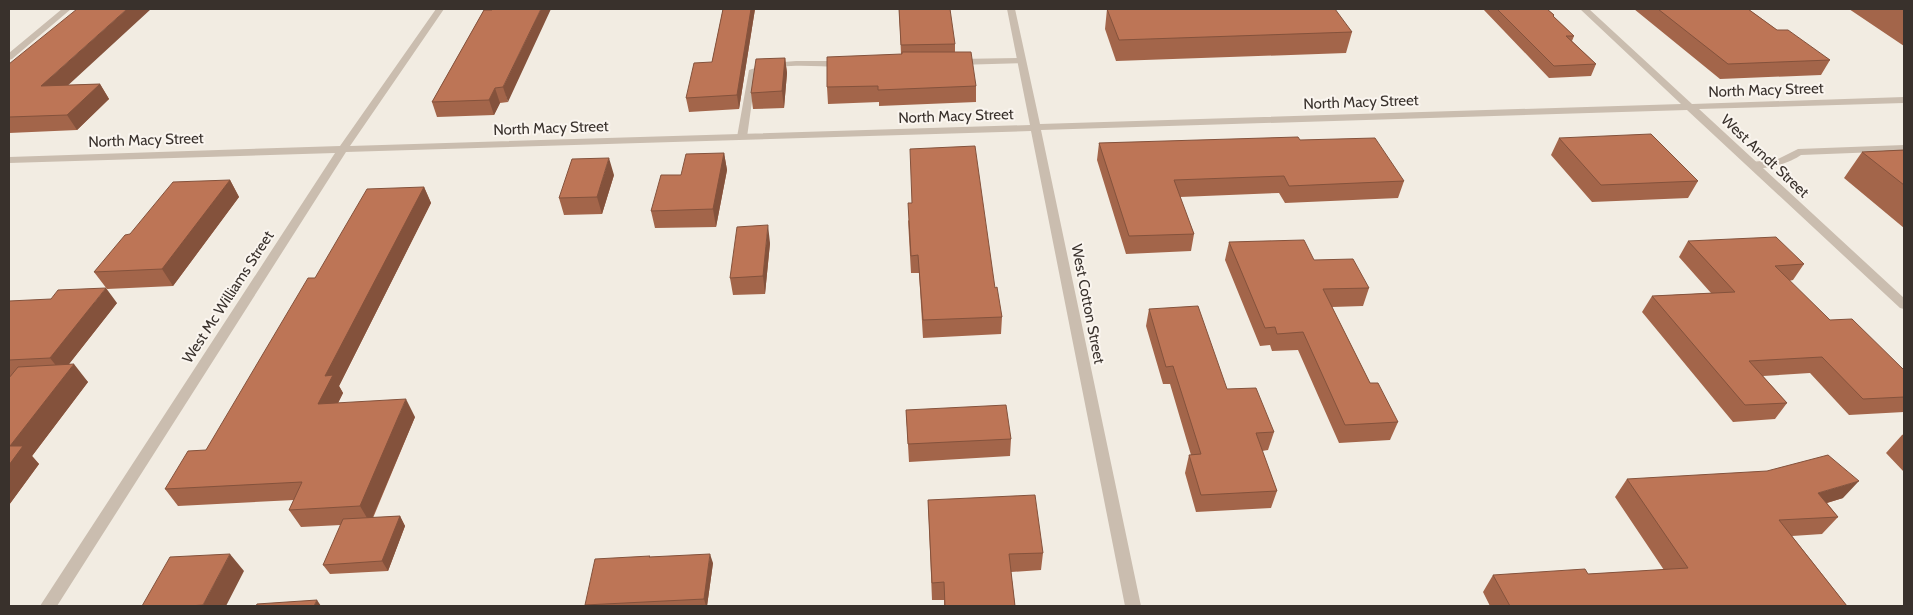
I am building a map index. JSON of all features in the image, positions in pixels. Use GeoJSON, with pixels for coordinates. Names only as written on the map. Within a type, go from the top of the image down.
{"type":"FeatureCollection","features":[{"type":"Feature","properties":{"kind":"street"},"geometry":{"type":"LineString","coordinates":[[9,57],[67,9]]}},
{"type":"Feature","properties":{"kind":"street","name":"West Mc Williams Street"},"geometry":{"type":"LineString","coordinates":[[48,606],[343,149],[440,9]]}},
{"type":"Feature","properties":{"kind":"street","name":"West Cotton Street"},"geometry":{"type":"LineString","coordinates":[[1011,9],[1133,606]]}},
{"type":"Feature","properties":{"kind":"street","name":"West Arndt Street"},"geometry":{"type":"LineString","coordinates":[[1584,9],[1904,305]]}},
{"type":"Feature","properties":{"kind":"street"},"geometry":{"type":"LineString","coordinates":[[945,62],[1022,61]]}},
{"type":"Feature","properties":{"kind":"street"},"geometry":{"type":"LineString","coordinates":[[742,137],[752,72],[761,67],[776,65],[855,64]]}},
{"type":"Feature","properties":{"kind":"street","name":"North Macy Street"},"geometry":{"type":"LineString","coordinates":[[9,160],[1036,129],[1398,115],[1902,101]]}},
{"type":"Feature","properties":{"kind":"street"},"geometry":{"type":"LineString","coordinates":[[1752,165],[1779,163],[1791,158],[1798,152],[1904,148]]}},
{"type":"Feature","properties":{"kind":"building"},"geometry":{"type":"Polygon","coordinates":[[[77,9],[127,9],[41,86],[100,84],[67,115],[9,117],[9,64],[77,9]]]}},
{"type":"Feature","properties":{"kind":"building"},"geometry":{"type":"Polygon","coordinates":[[[541,9],[503,87],[495,88],[489,100],[432,102],[484,10],[541,9]]]}},
{"type":"Feature","properties":{"kind":"building"},"geometry":{"type":"Polygon","coordinates":[[[723,9],[751,9],[737,95],[686,98],[694,63],[712,62],[723,9]]]}},
{"type":"Feature","properties":{"kind":"building"},"geometry":{"type":"Polygon","coordinates":[[[899,9],[950,9],[955,44],[901,45],[899,9]]]}},
{"type":"Feature","properties":{"kind":"building"},"geometry":{"type":"Polygon","coordinates":[[[1107,9],[1335,9],[1352,32],[1119,40],[1107,9]]]}},
{"type":"Feature","properties":{"kind":"building"},"geometry":{"type":"Polygon","coordinates":[[[1497,9],[1547,9],[1574,36],[1566,36],[1596,64],[1554,66],[1497,9]]]}},
{"type":"Feature","properties":{"kind":"building"},"geometry":{"type":"Polygon","coordinates":[[[1658,9],[1748,9],[1777,30],[1788,30],[1830,60],[1728,64],[1658,9]]]}},
{"type":"Feature","properties":{"kind":"building"},"geometry":{"type":"Polygon","coordinates":[[[902,52],[971,52],[976,86],[878,90],[878,86],[827,87],[827,57],[902,54],[902,52]]]}},
{"type":"Feature","properties":{"kind":"building"},"geometry":{"type":"Polygon","coordinates":[[[785,58],[782,91],[751,93],[756,59],[785,58]]]}},
{"type":"Feature","properties":{"kind":"building"},"geometry":{"type":"Polygon","coordinates":[[[1651,134],[1698,181],[1601,185],[1559,138],[1651,134]]]}},
{"type":"Feature","properties":{"kind":"building"},"geometry":{"type":"Polygon","coordinates":[[[1298,137],[1300,140],[1375,138],[1404,181],[1289,186],[1284,176],[1174,180],[1194,234],[1129,236],[1099,143],[1298,137]]]}},
{"type":"Feature","properties":{"kind":"building"},"geometry":{"type":"Polygon","coordinates":[[[975,146],[995,288],[997,287],[1002,317],[923,320],[918,255],[911,256],[908,203],[912,203],[910,149],[975,146]]]}},
{"type":"Feature","properties":{"kind":"building"},"geometry":{"type":"Polygon","coordinates":[[[1904,150],[1904,185],[1862,152],[1904,150]]]}},
{"type":"Feature","properties":{"kind":"building"},"geometry":{"type":"Polygon","coordinates":[[[724,153],[713,209],[651,211],[661,175],[681,175],[686,154],[724,153]]]}},
{"type":"Feature","properties":{"kind":"building"},"geometry":{"type":"Polygon","coordinates":[[[609,158],[597,197],[559,198],[572,159],[609,158]]]}},
{"type":"Feature","properties":{"kind":"building"},"geometry":{"type":"Polygon","coordinates":[[[230,180],[162,269],[94,272],[125,235],[130,234],[173,182],[230,180]]]}},
{"type":"Feature","properties":{"kind":"building"},"geometry":{"type":"Polygon","coordinates":[[[424,187],[325,376],[333,375],[318,404],[406,399],[360,506],[289,510],[302,482],[165,489],[188,451],[206,450],[308,278],[315,278],[367,189],[424,187]]]}},
{"type":"Feature","properties":{"kind":"building"},"geometry":{"type":"Polygon","coordinates":[[[768,225],[763,276],[730,278],[737,227],[768,225]]]}},
{"type":"Feature","properties":{"kind":"building"},"geometry":{"type":"Polygon","coordinates":[[[1776,237],[1804,264],[1775,266],[1830,320],[1852,319],[1904,370],[1904,397],[1863,399],[1822,357],[1749,361],[1787,403],[1745,405],[1652,296],[1735,292],[1688,241],[1776,237]]]}},
{"type":"Feature","properties":{"kind":"building"},"geometry":{"type":"Polygon","coordinates":[[[1304,240],[1314,260],[1353,259],[1369,288],[1323,289],[1370,383],[1378,383],[1398,422],[1345,425],[1303,332],[1277,334],[1275,327],[1265,328],[1229,242],[1304,240]]]}},
{"type":"Feature","properties":{"kind":"building"},"geometry":{"type":"Polygon","coordinates":[[[106,288],[50,358],[9,360],[9,301],[51,299],[58,290],[106,288]]]}},
{"type":"Feature","properties":{"kind":"building"},"geometry":{"type":"Polygon","coordinates":[[[1198,306],[1227,389],[1256,388],[1274,432],[1256,433],[1277,491],[1201,495],[1189,455],[1201,454],[1173,366],[1166,367],[1149,309],[1198,306]]]}},
{"type":"Feature","properties":{"kind":"building"},"geometry":{"type":"Polygon","coordinates":[[[74,364],[10,446],[23,446],[9,465],[9,378],[18,367],[74,364]]]}},
{"type":"Feature","properties":{"kind":"building"},"geometry":{"type":"Polygon","coordinates":[[[1006,405],[1011,439],[908,444],[906,410],[1006,405]]]}},
{"type":"Feature","properties":{"kind":"building"},"geometry":{"type":"Polygon","coordinates":[[[1828,455],[1859,481],[1818,493],[1838,517],[1779,520],[1847,606],[1510,606],[1493,575],[1585,569],[1588,574],[1688,568],[1627,479],[1767,471],[1828,455]]]}},
{"type":"Feature","properties":{"kind":"building"},"geometry":{"type":"Polygon","coordinates":[[[1035,495],[1043,553],[1009,554],[1015,606],[945,606],[944,582],[932,583],[928,500],[1035,495]]]}},
{"type":"Feature","properties":{"kind":"building"},"geometry":{"type":"Polygon","coordinates":[[[400,516],[382,561],[323,565],[343,519],[400,516]]]}},
{"type":"Feature","properties":{"kind":"building"},"geometry":{"type":"Polygon","coordinates":[[[230,554],[203,605],[142,606],[170,557],[230,554]]]}},
{"type":"Feature","properties":{"kind":"building"},"geometry":{"type":"Polygon","coordinates":[[[710,554],[704,599],[585,605],[595,559],[710,554]]]}},
{"type":"Feature","properties":{"kind":"building"},"geometry":{"type":"Polygon","coordinates":[[[317,600],[314,606],[256,606],[257,604],[317,600]]]}}]}
